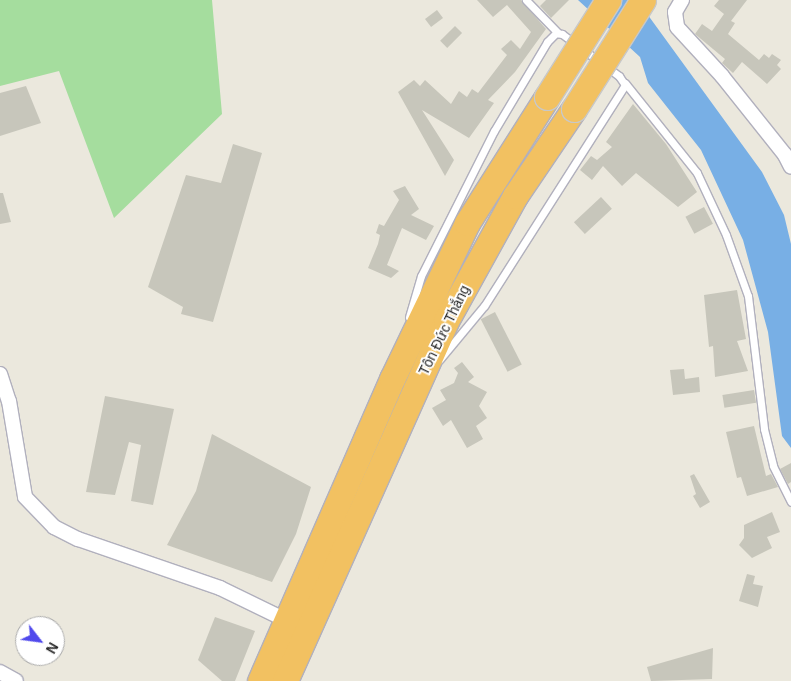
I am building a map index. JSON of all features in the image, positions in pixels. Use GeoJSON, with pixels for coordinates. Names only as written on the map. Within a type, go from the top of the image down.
{"type":"FeatureCollection","features":[{"type":"Feature","properties":{"kind":"highway","name":"Tôn Đức Thắng"},"geometry":{"type":"LineString","coordinates":[[285,681],[299,625],[392,379],[467,223],[608,0]]}},
{"type":"Feature","properties":{"kind":"highway","name":"Tôn Đức Thắng"},"geometry":{"type":"LineString","coordinates":[[260,681],[299,625],[415,390],[446,321],[515,196],[574,109],[643,0]]}},
{"type":"Feature","properties":{"kind":"street"},"geometry":{"type":"LineString","coordinates":[[682,0],[675,12],[677,27],[734,90],[786,155],[791,167]]}},
{"type":"Feature","properties":{"kind":"street"},"geometry":{"type":"LineString","coordinates":[[0,374],[9,401],[25,496],[54,526],[99,547],[220,588],[299,625]]}},
{"type":"Feature","properties":{"kind":"street"},"geometry":{"type":"LineString","coordinates":[[0,672],[16,681]]}},
{"type":"Feature","properties":{"kind":"lane"},"geometry":{"type":"LineString","coordinates":[[526,0],[558,33],[625,83],[697,173],[726,235],[748,296],[764,429],[773,466],[791,502]]}},
{"type":"Feature","properties":{"kind":"lane"},"geometry":{"type":"LineString","coordinates":[[392,379],[421,276],[494,132],[547,42],[558,33]]}},
{"type":"Feature","properties":{"kind":"lane"},"geometry":{"type":"LineString","coordinates":[[415,390],[484,306],[625,83]]}},
{"type":"Feature","properties":{"kind":"green space"},"geometry":{"type":"Polygon","coordinates":[[[0,0],[212,0],[222,114],[114,218],[59,71],[0,86],[0,0]]]}},
{"type":"Feature","properties":{"kind":"water"},"geometry":{"type":"Polygon","coordinates":[[[578,0],[637,0],[762,172],[784,215],[791,244],[791,448],[782,436],[768,332],[743,240],[701,150],[648,83],[640,57],[578,0]]]}},
{"type":"Feature","properties":{"kind":"building"},"geometry":{"type":"Polygon","coordinates":[[[477,0],[521,0],[546,29],[515,72],[488,100],[494,103],[469,138],[422,110],[454,160],[445,176],[398,92],[414,80],[420,86],[425,80],[451,104],[459,91],[467,97],[472,89],[478,93],[507,55],[501,49],[511,40],[520,49],[531,32],[507,5],[493,17],[477,0]]]}},
{"type":"Feature","properties":{"kind":"building"},"geometry":{"type":"Polygon","coordinates":[[[546,0],[569,0],[551,18],[540,6],[546,0]]]}},
{"type":"Feature","properties":{"kind":"building"},"geometry":{"type":"Polygon","coordinates":[[[719,0],[747,0],[731,21],[735,23],[728,34],[759,60],[764,54],[769,58],[772,54],[781,60],[777,65],[781,69],[767,84],[742,62],[733,73],[722,63],[725,59],[695,34],[702,24],[712,31],[724,14],[714,6],[719,0]]]}},
{"type":"Feature","properties":{"kind":"building"},"geometry":{"type":"Polygon","coordinates":[[[437,10],[443,18],[431,27],[425,19],[437,10]]]}},
{"type":"Feature","properties":{"kind":"building"},"geometry":{"type":"Polygon","coordinates":[[[455,26],[462,33],[447,48],[440,41],[455,26]]]}},
{"type":"Feature","properties":{"kind":"building"},"geometry":{"type":"Polygon","coordinates":[[[26,86],[41,123],[0,136],[0,93],[26,86]]]}},
{"type":"Feature","properties":{"kind":"building"},"geometry":{"type":"Polygon","coordinates":[[[633,104],[666,144],[697,192],[678,207],[636,173],[622,186],[603,166],[592,180],[580,170],[591,156],[597,160],[612,147],[606,142],[633,104]]]}},
{"type":"Feature","properties":{"kind":"building"},"geometry":{"type":"Polygon","coordinates":[[[233,144],[262,153],[213,322],[181,314],[183,307],[148,287],[186,175],[221,183],[233,144]]]}},
{"type":"Feature","properties":{"kind":"building"},"geometry":{"type":"Polygon","coordinates":[[[405,186],[419,209],[411,215],[434,226],[426,240],[402,228],[387,265],[399,271],[391,278],[368,268],[378,244],[380,235],[376,233],[379,224],[384,226],[399,200],[393,191],[405,186]]]}},
{"type":"Feature","properties":{"kind":"building"},"geometry":{"type":"Polygon","coordinates":[[[0,193],[3,193],[11,222],[0,224],[0,193]]]}},
{"type":"Feature","properties":{"kind":"building"},"geometry":{"type":"Polygon","coordinates":[[[601,197],[612,209],[585,234],[574,222],[601,197]]]}},
{"type":"Feature","properties":{"kind":"building"},"geometry":{"type":"Polygon","coordinates":[[[704,207],[713,224],[694,234],[685,217],[704,207]]]}},
{"type":"Feature","properties":{"kind":"building"},"geometry":{"type":"Polygon","coordinates":[[[737,290],[746,339],[737,341],[748,371],[715,377],[713,346],[709,347],[704,295],[737,290]]]}},
{"type":"Feature","properties":{"kind":"building"},"geometry":{"type":"Polygon","coordinates":[[[495,312],[522,365],[508,372],[481,319],[495,312]]]}},
{"type":"Feature","properties":{"kind":"building"},"geometry":{"type":"Polygon","coordinates":[[[462,362],[474,377],[468,382],[487,392],[479,406],[487,418],[476,426],[483,439],[467,448],[451,420],[443,426],[432,408],[446,400],[440,390],[454,383],[458,373],[454,368],[462,362]]]}},
{"type":"Feature","properties":{"kind":"building"},"geometry":{"type":"Polygon","coordinates":[[[684,369],[685,379],[699,377],[700,392],[673,395],[670,370],[684,369]]]}},
{"type":"Feature","properties":{"kind":"building"},"geometry":{"type":"Polygon","coordinates":[[[754,390],[756,403],[724,408],[722,395],[754,390]]]}},
{"type":"Feature","properties":{"kind":"building"},"geometry":{"type":"Polygon","coordinates":[[[105,396],[174,409],[153,505],[131,501],[141,445],[129,442],[115,495],[86,492],[105,396]]]}},
{"type":"Feature","properties":{"kind":"building"},"geometry":{"type":"Polygon","coordinates":[[[754,426],[766,476],[771,474],[778,487],[747,496],[741,477],[737,478],[726,432],[754,426]]]}},
{"type":"Feature","properties":{"kind":"building"},"geometry":{"type":"Polygon","coordinates":[[[212,434],[311,487],[296,534],[272,582],[167,545],[196,491],[212,434]]]}},
{"type":"Feature","properties":{"kind":"building"},"geometry":{"type":"Polygon","coordinates":[[[791,463],[791,482],[788,484],[780,469],[791,463]]]}},
{"type":"Feature","properties":{"kind":"building"},"geometry":{"type":"Polygon","coordinates":[[[694,474],[710,502],[700,508],[693,496],[696,494],[690,476],[694,474]]]}},
{"type":"Feature","properties":{"kind":"building"},"geometry":{"type":"Polygon","coordinates":[[[772,512],[780,532],[767,537],[772,548],[752,558],[739,545],[744,538],[744,525],[772,512]]]}},
{"type":"Feature","properties":{"kind":"building"},"geometry":{"type":"Polygon","coordinates":[[[747,574],[755,576],[753,584],[763,586],[758,607],[739,601],[747,574]]]}},
{"type":"Feature","properties":{"kind":"building"},"geometry":{"type":"Polygon","coordinates":[[[215,617],[255,631],[235,681],[222,681],[198,660],[215,617]]]}},
{"type":"Feature","properties":{"kind":"building"},"geometry":{"type":"Polygon","coordinates":[[[713,648],[712,679],[651,681],[647,667],[713,648]]]}}]}
